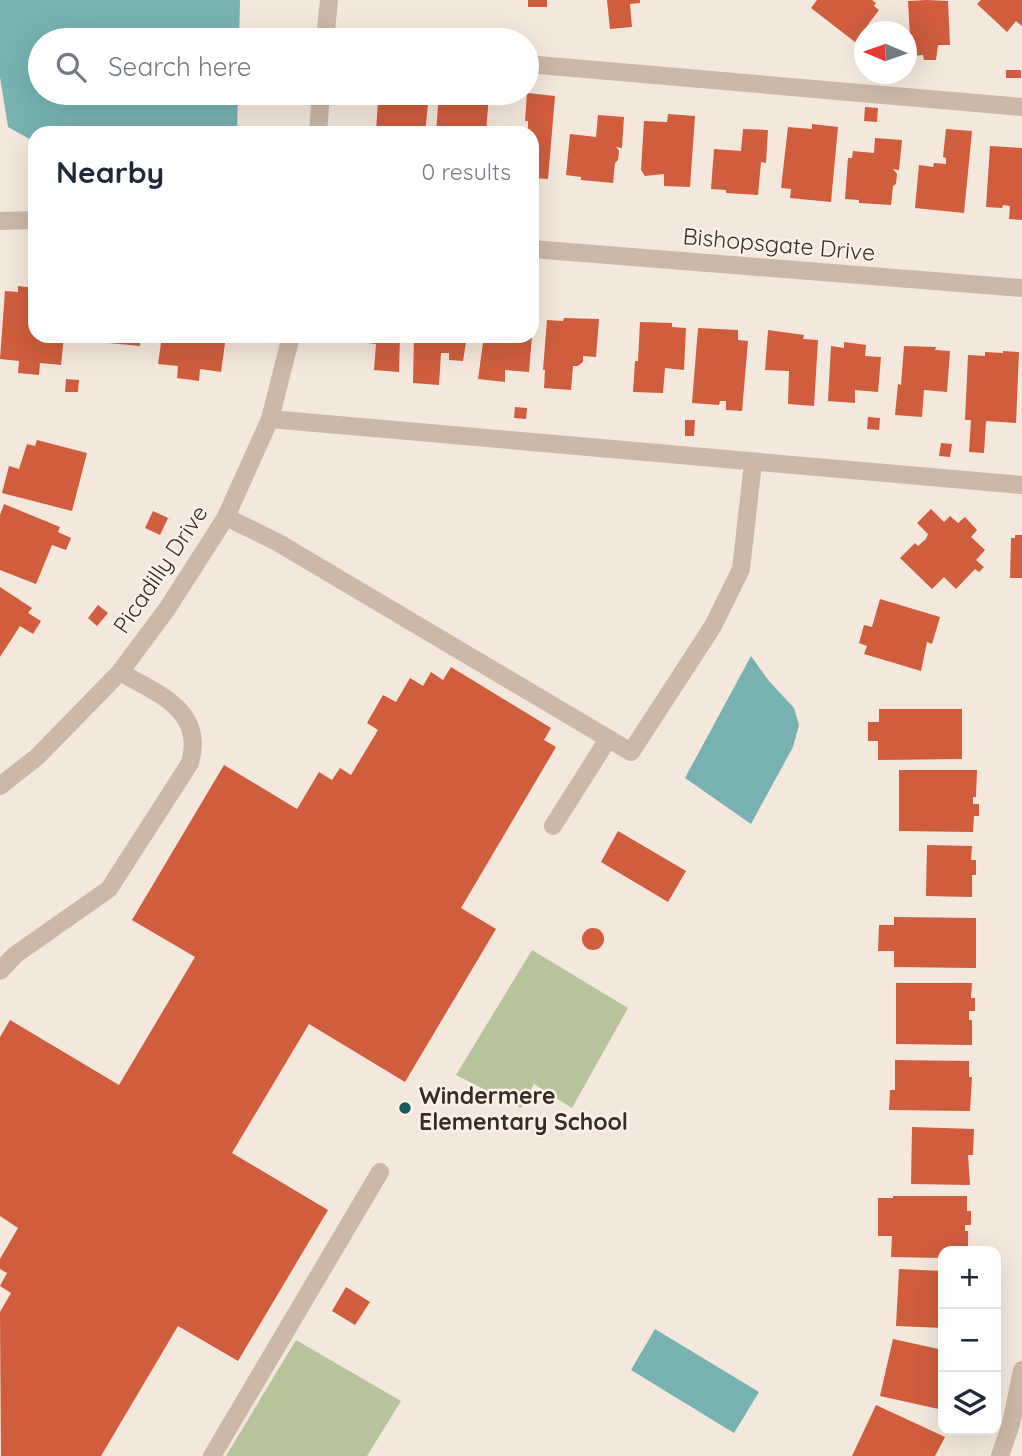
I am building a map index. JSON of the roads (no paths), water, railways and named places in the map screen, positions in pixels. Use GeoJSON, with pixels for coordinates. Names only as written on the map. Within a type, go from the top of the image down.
{"type":"FeatureCollection","features":[{"type":"Feature","properties":{"kind":"street"},"geometry":{"type":"LineString","coordinates":[[326,28],[329,0]]}},
{"type":"Feature","properties":{"kind":"street"},"geometry":{"type":"LineString","coordinates":[[539,65],[1022,107]]}},
{"type":"Feature","properties":{"kind":"street"},"geometry":{"type":"LineString","coordinates":[[319,126],[320,105]]}},
{"type":"Feature","properties":{"kind":"street"},"geometry":{"type":"LineString","coordinates":[[0,220],[28,220]]}},
{"type":"Feature","properties":{"kind":"street","name":"Bishopsgate Drive"},"geometry":{"type":"LineString","coordinates":[[539,250],[1022,288]]}},
{"type":"Feature","properties":{"kind":"street","name":"Picadilly Drive"},"geometry":{"type":"LineString","coordinates":[[0,786],[37,757],[120,671],[167,610],[226,517],[270,419],[289,343]]}},
{"type":"Feature","properties":{"kind":"street"},"geometry":{"type":"LineString","coordinates":[[270,419],[1022,485]]}},
{"type":"Feature","properties":{"kind":"street"},"geometry":{"type":"LineString","coordinates":[[226,517],[277,542],[631,752],[712,626],[741,569],[753,463]]}},
{"type":"Feature","properties":{"kind":"street"},"geometry":{"type":"LineString","coordinates":[[0,971],[21,951],[109,889],[190,763],[194,742],[188,720],[159,695],[120,671]]}},
{"type":"Feature","properties":{"kind":"street"},"geometry":{"type":"LineString","coordinates":[[553,826],[608,739]]}},
{"type":"Feature","properties":{"kind":"street"},"geometry":{"type":"LineString","coordinates":[[212,1456],[380,1172]]}},
{"type":"Feature","properties":{"kind":"street"},"geometry":{"type":"LineString","coordinates":[[1000,1456],[1011,1424],[1022,1370]]}},
{"type":"Feature","properties":{"kind":"water"},"geometry":{"type":"Polygon","coordinates":[[[0,0],[240,0],[239,28],[28,28],[28,105],[238,105],[237,126],[28,126],[28,138],[8,127],[0,77],[0,0]]]}},
{"type":"Feature","properties":{"kind":"water"},"geometry":{"type":"Polygon","coordinates":[[[751,656],[794,708],[799,725],[793,747],[751,824],[685,778],[751,656]]]}},
{"type":"Feature","properties":{"kind":"water"},"geometry":{"type":"Polygon","coordinates":[[[655,1329],[759,1392],[734,1433],[631,1370],[655,1329]]]}},
{"type":"Feature","properties":{"kind":"place","name":"Windermere Elementary School"},"geometry":{"type":"Point","coordinates":[405,1108]}}]}
